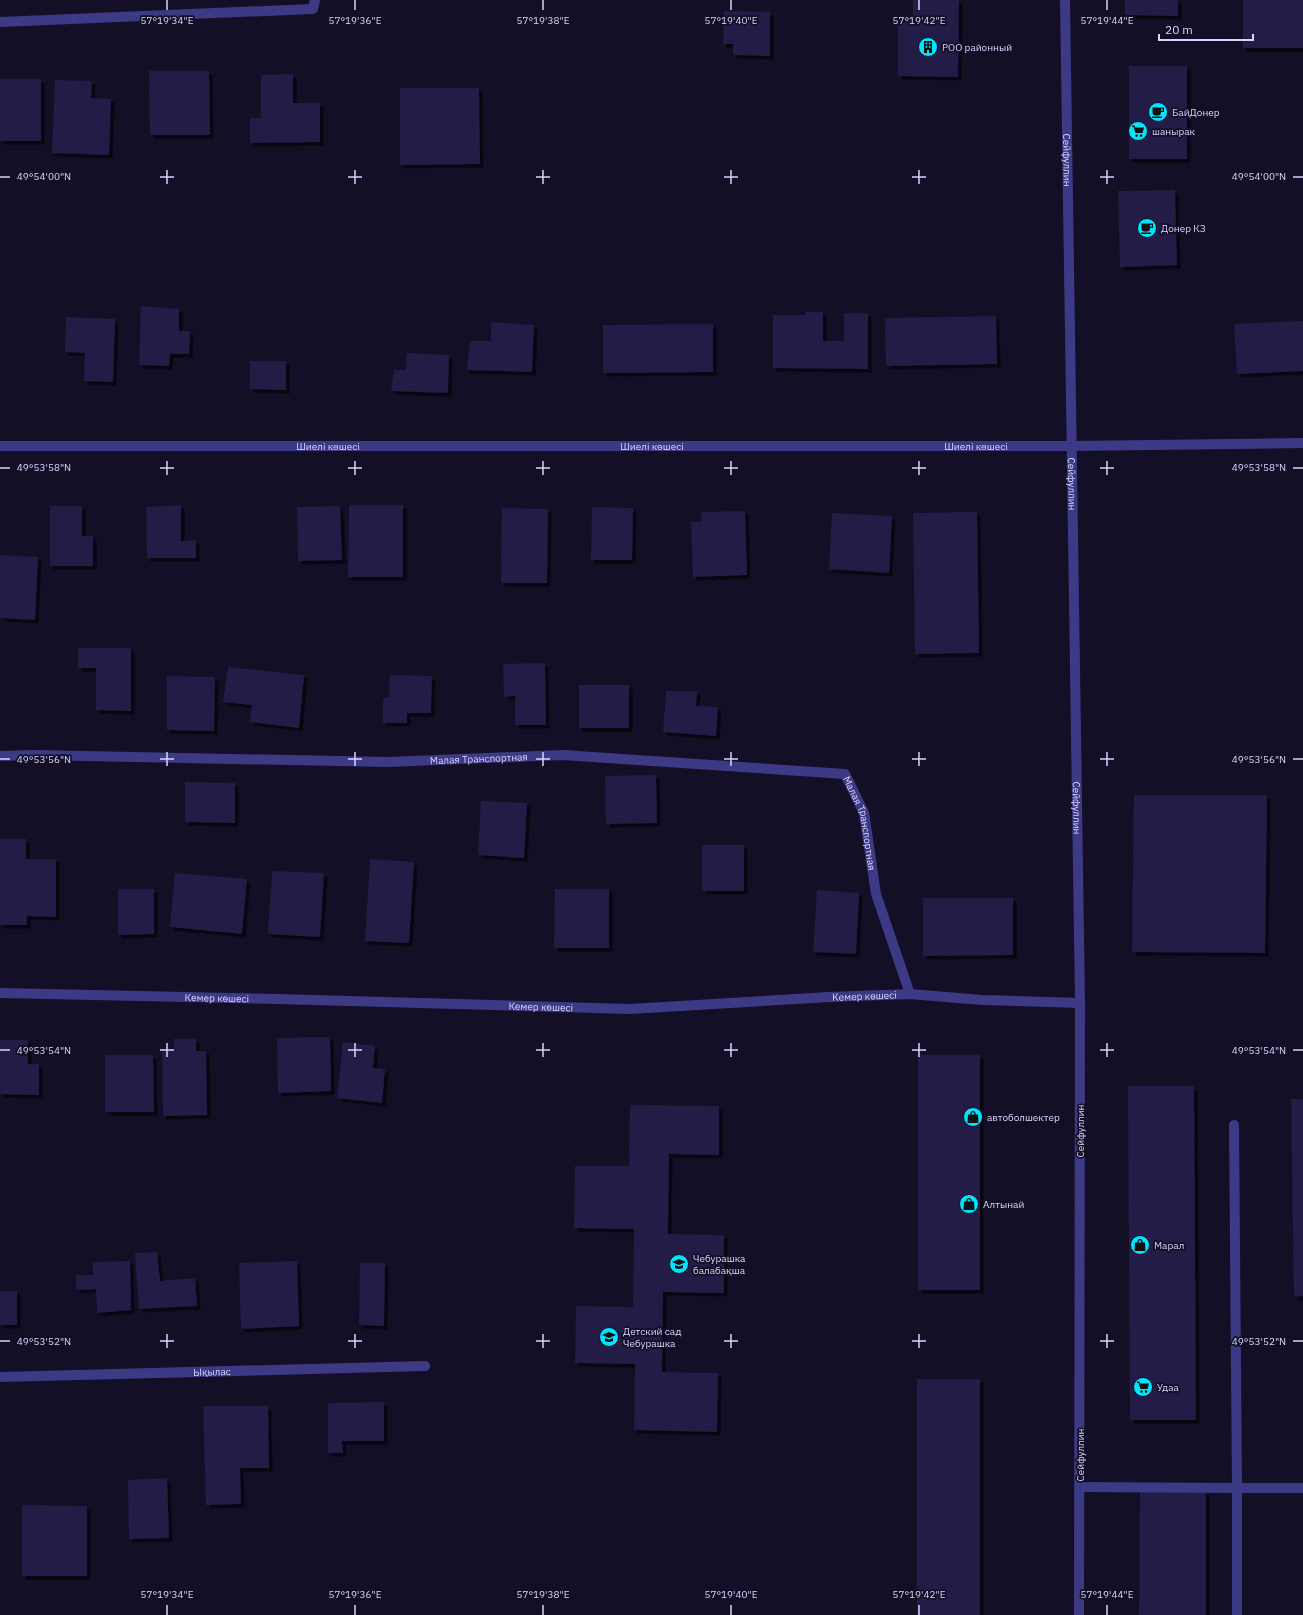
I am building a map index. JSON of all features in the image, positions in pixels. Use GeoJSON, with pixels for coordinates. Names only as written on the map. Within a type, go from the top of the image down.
{"type":"FeatureCollection","features":[{"type":"Feature","properties":{"kind":"street"},"geometry":{"type":"LineString","coordinates":[[0,22],[314,9],[315,0]]}},
{"type":"Feature","properties":{"kind":"street","name":"Сейфуллин"},"geometry":{"type":"LineString","coordinates":[[1065,0],[1080,1003],[1079,1615]]}},
{"type":"Feature","properties":{"kind":"street","name":"Шиелі көшесі"},"geometry":{"type":"LineString","coordinates":[[0,446],[1071,446],[1303,443]]}},
{"type":"Feature","properties":{"kind":"street","name":"Малая Транспортная"},"geometry":{"type":"LineString","coordinates":[[0,756],[41,755],[388,762],[563,755],[845,774],[864,813],[876,894],[910,994]]}},
{"type":"Feature","properties":{"kind":"street","name":"Кемер көшесі"},"geometry":{"type":"LineString","coordinates":[[0,993],[630,1009],[829,997],[910,994],[982,1000],[1080,1003]]}},
{"type":"Feature","properties":{"kind":"street"},"geometry":{"type":"LineString","coordinates":[[1234,1125],[1237,1615]]}},
{"type":"Feature","properties":{"kind":"street","name":"Ықылас"},"geometry":{"type":"LineString","coordinates":[[0,1377],[425,1366]]}},
{"type":"Feature","properties":{"kind":"street"},"geometry":{"type":"LineString","coordinates":[[1080,1487],[1303,1488]]}},
{"type":"Feature","properties":{"kind":"building","name":"РОО районный"},"geometry":{"type":"Polygon","coordinates":[[[913,0],[959,0],[958,77],[898,76],[898,19],[913,19],[913,0]]]}},
{"type":"Feature","properties":{"kind":"building"},"geometry":{"type":"Polygon","coordinates":[[[1125,0],[1178,0],[1178,16],[1125,15],[1125,0]]]}},
{"type":"Feature","properties":{"kind":"building"},"geometry":{"type":"Polygon","coordinates":[[[1243,0],[1303,0],[1303,48],[1243,48],[1243,0]]]}},
{"type":"Feature","properties":{"kind":"building"},"geometry":{"type":"Polygon","coordinates":[[[724,11],[770,12],[770,56],[733,55],[733,44],[723,44],[724,11]]]}},
{"type":"Feature","properties":{"kind":"building","name":"БайДонер"},"geometry":{"type":"Polygon","coordinates":[[[1129,66],[1187,66],[1187,159],[1129,159],[1129,66]]]}},
{"type":"Feature","properties":{"kind":"building"},"geometry":{"type":"Polygon","coordinates":[[[149,71],[209,71],[210,135],[150,135],[149,71]]]}},
{"type":"Feature","properties":{"kind":"building"},"geometry":{"type":"Polygon","coordinates":[[[293,74],[293,103],[320,103],[320,142],[250,143],[250,118],[261,118],[261,75],[293,74]]]}},
{"type":"Feature","properties":{"kind":"building"},"geometry":{"type":"Polygon","coordinates":[[[0,79],[41,79],[41,141],[0,141],[0,79]]]}},
{"type":"Feature","properties":{"kind":"building"},"geometry":{"type":"Polygon","coordinates":[[[55,80],[92,81],[91,98],[111,99],[109,155],[52,153],[55,80]]]}},
{"type":"Feature","properties":{"kind":"building"},"geometry":{"type":"Polygon","coordinates":[[[400,88],[479,88],[480,164],[400,165],[400,88]]]}},
{"type":"Feature","properties":{"kind":"building","name":"Донер КЗ"},"geometry":{"type":"Polygon","coordinates":[[[1175,190],[1177,265],[1120,267],[1118,191],[1175,190]]]}},
{"type":"Feature","properties":{"kind":"building"},"geometry":{"type":"Polygon","coordinates":[[[141,306],[179,309],[179,331],[190,331],[189,354],[170,354],[169,366],[139,365],[141,306]]]}},
{"type":"Feature","properties":{"kind":"building"},"geometry":{"type":"Polygon","coordinates":[[[805,312],[823,312],[823,341],[844,341],[844,313],[868,313],[868,369],[773,368],[773,315],[805,315],[805,312]]]}},
{"type":"Feature","properties":{"kind":"building"},"geometry":{"type":"Polygon","coordinates":[[[996,316],[997,364],[886,366],[885,318],[996,316]]]}},
{"type":"Feature","properties":{"kind":"building"},"geometry":{"type":"Polygon","coordinates":[[[66,317],[115,319],[113,382],[84,381],[85,353],[65,352],[66,317]]]}},
{"type":"Feature","properties":{"kind":"building"},"geometry":{"type":"Polygon","coordinates":[[[1303,321],[1303,371],[1237,374],[1234,324],[1303,321]]]}},
{"type":"Feature","properties":{"kind":"building"},"geometry":{"type":"Polygon","coordinates":[[[491,322],[534,325],[532,372],[467,370],[470,341],[491,341],[491,322]]]}},
{"type":"Feature","properties":{"kind":"building"},"geometry":{"type":"Polygon","coordinates":[[[713,324],[713,372],[603,373],[603,325],[713,324]]]}},
{"type":"Feature","properties":{"kind":"building"},"geometry":{"type":"Polygon","coordinates":[[[407,353],[449,355],[448,393],[391,391],[394,370],[406,370],[407,353]]]}},
{"type":"Feature","properties":{"kind":"building"},"geometry":{"type":"Polygon","coordinates":[[[250,361],[286,361],[286,390],[250,389],[250,361]]]}},
{"type":"Feature","properties":{"kind":"building"},"geometry":{"type":"Polygon","coordinates":[[[181,505],[181,541],[196,540],[196,558],[147,558],[146,507],[181,505]]]}},
{"type":"Feature","properties":{"kind":"building"},"geometry":{"type":"Polygon","coordinates":[[[349,505],[403,505],[403,577],[348,577],[349,505]]]}},
{"type":"Feature","properties":{"kind":"building"},"geometry":{"type":"Polygon","coordinates":[[[50,506],[82,506],[82,536],[93,536],[93,566],[50,566],[50,506]]]}},
{"type":"Feature","properties":{"kind":"building"},"geometry":{"type":"Polygon","coordinates":[[[340,506],[342,560],[298,561],[297,507],[340,506]]]}},
{"type":"Feature","properties":{"kind":"building"},"geometry":{"type":"Polygon","coordinates":[[[592,507],[633,508],[632,560],[591,560],[592,507]]]}},
{"type":"Feature","properties":{"kind":"building"},"geometry":{"type":"Polygon","coordinates":[[[502,508],[548,509],[547,583],[501,583],[502,508]]]}},
{"type":"Feature","properties":{"kind":"building"},"geometry":{"type":"Polygon","coordinates":[[[745,511],[747,575],[693,577],[691,522],[701,522],[702,512],[745,511]]]}},
{"type":"Feature","properties":{"kind":"building"},"geometry":{"type":"Polygon","coordinates":[[[977,512],[979,653],[915,654],[913,513],[977,512]]]}},
{"type":"Feature","properties":{"kind":"building"},"geometry":{"type":"Polygon","coordinates":[[[832,513],[892,516],[889,573],[829,569],[832,513]]]}},
{"type":"Feature","properties":{"kind":"building"},"geometry":{"type":"Polygon","coordinates":[[[0,555],[38,557],[35,620],[0,618],[0,555]]]}},
{"type":"Feature","properties":{"kind":"building"},"geometry":{"type":"Polygon","coordinates":[[[78,648],[131,648],[131,711],[96,710],[96,668],[78,668],[78,648]]]}},
{"type":"Feature","properties":{"kind":"building"},"geometry":{"type":"Polygon","coordinates":[[[545,663],[546,725],[515,725],[515,696],[504,697],[503,664],[545,663]]]}},
{"type":"Feature","properties":{"kind":"building"},"geometry":{"type":"Polygon","coordinates":[[[228,667],[304,675],[299,728],[250,722],[252,705],[223,702],[228,667]]]}},
{"type":"Feature","properties":{"kind":"building"},"geometry":{"type":"Polygon","coordinates":[[[390,675],[432,676],[431,713],[407,713],[407,723],[383,723],[383,698],[389,698],[390,675]]]}},
{"type":"Feature","properties":{"kind":"building"},"geometry":{"type":"Polygon","coordinates":[[[167,676],[215,677],[214,731],[167,730],[167,676]]]}},
{"type":"Feature","properties":{"kind":"building"},"geometry":{"type":"Polygon","coordinates":[[[579,685],[629,685],[629,728],[579,728],[579,685]]]}},
{"type":"Feature","properties":{"kind":"building"},"geometry":{"type":"Polygon","coordinates":[[[666,691],[697,691],[696,706],[718,707],[716,736],[663,732],[666,691]]]}},
{"type":"Feature","properties":{"kind":"building"},"geometry":{"type":"Polygon","coordinates":[[[656,775],[657,823],[606,824],[605,776],[656,775]]]}},
{"type":"Feature","properties":{"kind":"building"},"geometry":{"type":"Polygon","coordinates":[[[185,782],[235,783],[235,823],[185,822],[185,782]]]}},
{"type":"Feature","properties":{"kind":"building"},"geometry":{"type":"Polygon","coordinates":[[[1134,795],[1267,795],[1265,953],[1132,952],[1134,795]]]}},
{"type":"Feature","properties":{"kind":"building"},"geometry":{"type":"Polygon","coordinates":[[[481,801],[527,803],[524,858],[478,855],[481,801]]]}},
{"type":"Feature","properties":{"kind":"building"},"geometry":{"type":"Polygon","coordinates":[[[0,839],[26,839],[26,859],[56,859],[56,917],[27,916],[27,925],[0,925],[0,839]]]}},
{"type":"Feature","properties":{"kind":"building"},"geometry":{"type":"Polygon","coordinates":[[[702,845],[744,845],[744,891],[702,891],[702,845]]]}},
{"type":"Feature","properties":{"kind":"building"},"geometry":{"type":"Polygon","coordinates":[[[370,859],[414,862],[409,943],[365,941],[370,859]]]}},
{"type":"Feature","properties":{"kind":"building"},"geometry":{"type":"Polygon","coordinates":[[[272,871],[324,873],[320,937],[268,934],[272,871]]]}},
{"type":"Feature","properties":{"kind":"building"},"geometry":{"type":"Polygon","coordinates":[[[175,873],[247,879],[242,934],[170,927],[175,873]]]}},
{"type":"Feature","properties":{"kind":"building"},"geometry":{"type":"Polygon","coordinates":[[[118,889],[154,889],[154,934],[118,935],[118,889]]]}},
{"type":"Feature","properties":{"kind":"building"},"geometry":{"type":"Polygon","coordinates":[[[555,889],[609,889],[609,948],[554,948],[555,889]]]}},
{"type":"Feature","properties":{"kind":"building"},"geometry":{"type":"Polygon","coordinates":[[[817,890],[859,893],[856,954],[813,952],[817,890]]]}},
{"type":"Feature","properties":{"kind":"building"},"geometry":{"type":"Polygon","coordinates":[[[923,898],[1013,898],[1013,955],[923,956],[923,898]]]}},
{"type":"Feature","properties":{"kind":"building"},"geometry":{"type":"Polygon","coordinates":[[[330,1037],[331,1091],[278,1093],[277,1038],[330,1037]]]}},
{"type":"Feature","properties":{"kind":"building"},"geometry":{"type":"Polygon","coordinates":[[[174,1039],[196,1039],[196,1051],[206,1051],[207,1115],[163,1116],[162,1052],[174,1050],[174,1039]]]}},
{"type":"Feature","properties":{"kind":"building"},"geometry":{"type":"Polygon","coordinates":[[[0,1040],[28,1040],[28,1064],[39,1064],[39,1095],[0,1094],[0,1040]]]}},
{"type":"Feature","properties":{"kind":"building"},"geometry":{"type":"Polygon","coordinates":[[[343,1042],[375,1046],[373,1068],[385,1069],[382,1103],[337,1098],[343,1042]]]}},
{"type":"Feature","properties":{"kind":"building"},"geometry":{"type":"Polygon","coordinates":[[[105,1055],[153,1055],[154,1112],[105,1112],[105,1055]]]}},
{"type":"Feature","properties":{"kind":"building"},"geometry":{"type":"Polygon","coordinates":[[[918,1055],[980,1055],[980,1290],[918,1290],[918,1055]]]}},
{"type":"Feature","properties":{"kind":"building"},"geometry":{"type":"Polygon","coordinates":[[[1128,1086],[1194,1086],[1196,1420],[1130,1420],[1128,1086]]]}},
{"type":"Feature","properties":{"kind":"building"},"geometry":{"type":"Polygon","coordinates":[[[1291,1099],[1303,1099],[1303,1296],[1294,1297],[1291,1099]]]}},
{"type":"Feature","properties":{"kind":"building","name":"Чебурашка балабақша"},"geometry":{"type":"Polygon","coordinates":[[[630,1105],[719,1106],[719,1155],[669,1154],[668,1234],[724,1235],[724,1293],[663,1292],[662,1372],[718,1373],[717,1432],[634,1430],[635,1364],[575,1363],[576,1306],[633,1307],[634,1229],[574,1228],[575,1166],[629,1166],[630,1105]]]}},
{"type":"Feature","properties":{"kind":"building"},"geometry":{"type":"Polygon","coordinates":[[[157,1252],[160,1281],[195,1278],[197,1306],[139,1309],[135,1253],[157,1252]]]}},
{"type":"Feature","properties":{"kind":"building"},"geometry":{"type":"Polygon","coordinates":[[[130,1261],[131,1310],[97,1313],[96,1289],[76,1290],[76,1275],[93,1275],[93,1262],[130,1261]]]}},
{"type":"Feature","properties":{"kind":"building"},"geometry":{"type":"Polygon","coordinates":[[[297,1261],[299,1326],[241,1329],[239,1263],[297,1261]]]}},
{"type":"Feature","properties":{"kind":"building"},"geometry":{"type":"Polygon","coordinates":[[[360,1263],[385,1263],[384,1326],[359,1325],[360,1263]]]}},
{"type":"Feature","properties":{"kind":"building"},"geometry":{"type":"Polygon","coordinates":[[[0,1291],[17,1291],[17,1325],[0,1325],[0,1291]]]}},
{"type":"Feature","properties":{"kind":"building"},"geometry":{"type":"Polygon","coordinates":[[[917,1379],[980,1379],[980,1615],[917,1615],[917,1379]]]}},
{"type":"Feature","properties":{"kind":"building"},"geometry":{"type":"Polygon","coordinates":[[[384,1402],[384,1441],[342,1441],[343,1453],[328,1453],[328,1403],[384,1402]]]}},
{"type":"Feature","properties":{"kind":"building"},"geometry":{"type":"Polygon","coordinates":[[[203,1406],[268,1406],[269,1468],[240,1468],[241,1504],[206,1505],[203,1406]]]}},
{"type":"Feature","properties":{"kind":"building"},"geometry":{"type":"Polygon","coordinates":[[[167,1478],[169,1538],[129,1539],[128,1480],[167,1478]]]}},
{"type":"Feature","properties":{"kind":"building"},"geometry":{"type":"Polygon","coordinates":[[[1140,1492],[1206,1492],[1206,1615],[1139,1615],[1140,1492]]]}},
{"type":"Feature","properties":{"kind":"building"},"geometry":{"type":"Polygon","coordinates":[[[22,1505],[87,1506],[87,1576],[22,1576],[22,1505]]]}},
{"type":"Feature","properties":{"kind":"place","name":"РОО районный"},"geometry":{"type":"Point","coordinates":[928,47]}},
{"type":"Feature","properties":{"kind":"place","name":"БайДонер"},"geometry":{"type":"Point","coordinates":[1158,112]}},
{"type":"Feature","properties":{"kind":"place","name":"шанырак"},"geometry":{"type":"Point","coordinates":[1138,131]}},
{"type":"Feature","properties":{"kind":"place","name":"Донер КЗ"},"geometry":{"type":"Point","coordinates":[1147,228]}},
{"type":"Feature","properties":{"kind":"place","name":"автоболшектер"},"geometry":{"type":"Point","coordinates":[973,1117]}},
{"type":"Feature","properties":{"kind":"place","name":"Алтынай"},"geometry":{"type":"Point","coordinates":[969,1204]}},
{"type":"Feature","properties":{"kind":"place","name":"Марал"},"geometry":{"type":"Point","coordinates":[1140,1245]}},
{"type":"Feature","properties":{"kind":"place","name":"Чебурашка балабақша"},"geometry":{"type":"Point","coordinates":[679,1264]}},
{"type":"Feature","properties":{"kind":"place","name":"Детский сад Чебурашка"},"geometry":{"type":"Point","coordinates":[609,1337]}},
{"type":"Feature","properties":{"kind":"place","name":"Удаа"},"geometry":{"type":"Point","coordinates":[1143,1387]}}]}
